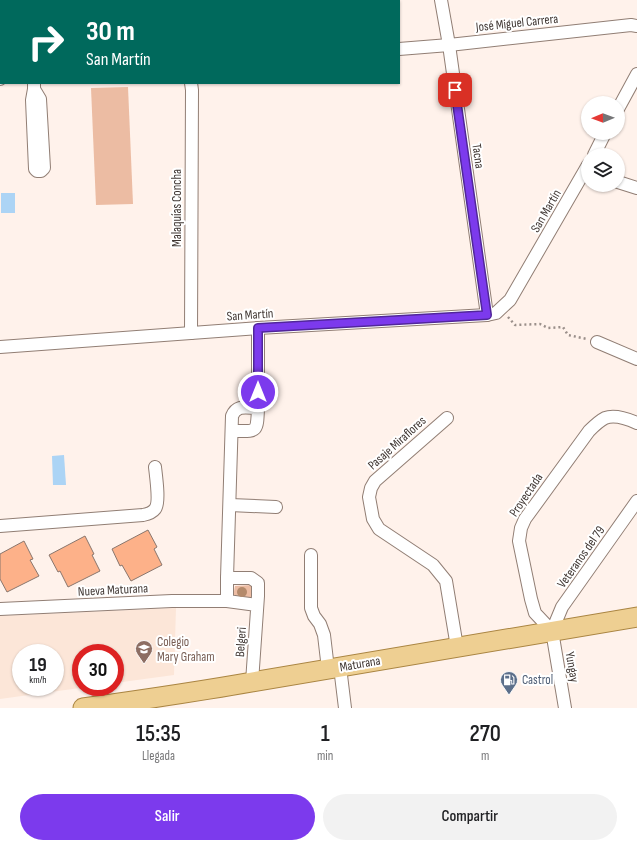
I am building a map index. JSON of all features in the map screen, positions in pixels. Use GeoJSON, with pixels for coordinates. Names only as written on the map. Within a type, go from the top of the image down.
{"type":"FeatureCollection","features":[{"type":"Feature","properties":{"kind":"main road","name":"Maturana"},"geometry":{"type":"LineString","coordinates":[[83,708],[208,690],[637,617]]}},
{"type":"Feature","properties":{"kind":"street","name":"Tacna"},"geometry":{"type":"LineString","coordinates":[[441,0],[449,45],[487,315]]}},
{"type":"Feature","properties":{"kind":"street","name":"José Miguel Carrera"},"geometry":{"type":"LineString","coordinates":[[400,49],[631,25],[637,26]]}},
{"type":"Feature","properties":{"kind":"street"},"geometry":{"type":"LineString","coordinates":[[625,97],[637,74]]}},
{"type":"Feature","properties":{"kind":"street","name":"Malaquías Concha"},"geometry":{"type":"LineString","coordinates":[[191,84],[191,333]]}},
{"type":"Feature","properties":{"kind":"street"},"geometry":{"type":"LineString","coordinates":[[34,86],[40,98],[44,168],[41,171],[37,171],[35,168],[32,100],[34,86]]}},
{"type":"Feature","properties":{"kind":"street","name":"San Martín"},"geometry":{"type":"LineString","coordinates":[[0,347],[258,328],[487,315],[496,313],[510,300],[581,179]]}},
{"type":"Feature","properties":{"kind":"street"},"geometry":{"type":"LineString","coordinates":[[625,184],[637,188]]}},
{"type":"Feature","properties":{"kind":"street"},"geometry":{"type":"LineString","coordinates":[[232,431],[252,431],[256,429],[258,408],[258,328]]}},
{"type":"Feature","properties":{"kind":"street"},"geometry":{"type":"LineString","coordinates":[[597,342],[637,359]]}},
{"type":"Feature","properties":{"kind":"street"},"geometry":{"type":"LineString","coordinates":[[257,605],[227,601],[227,578],[232,416],[236,408],[258,408]]}},
{"type":"Feature","properties":{"kind":"street","name":"Proyectada"},"geometry":{"type":"LineString","coordinates":[[552,631],[535,613],[519,541],[521,528],[525,519],[589,431],[597,423],[605,418],[616,417],[637,423]]}},
{"type":"Feature","properties":{"kind":"street","name":"Pasaje Miraflores"},"geometry":{"type":"LineString","coordinates":[[447,418],[375,481],[371,488],[369,497],[373,519],[379,529],[433,565],[446,581],[457,647]]}},
{"type":"Feature","properties":{"kind":"street"},"geometry":{"type":"LineString","coordinates":[[0,526],[150,514],[157,506],[155,466]]}},
{"type":"Feature","properties":{"kind":"street","name":"Veteranos del 79"},"geometry":{"type":"LineString","coordinates":[[552,631],[562,607],[637,501]]}},
{"type":"Feature","properties":{"kind":"street"},"geometry":{"type":"LineString","coordinates":[[230,505],[276,508]]}},
{"type":"Feature","properties":{"kind":"street"},"geometry":{"type":"LineString","coordinates":[[311,555],[311,608],[324,635],[345,708]]}},
{"type":"Feature","properties":{"kind":"street","name":"Belgeri"},"geometry":{"type":"LineString","coordinates":[[227,578],[251,578],[258,583],[252,682]]}},
{"type":"Feature","properties":{"kind":"street","name":"Nueva Maturana"},"geometry":{"type":"LineString","coordinates":[[0,609],[172,601],[227,601]]}},
{"type":"Feature","properties":{"kind":"street","name":"Yungay"},"geometry":{"type":"LineString","coordinates":[[552,631],[565,708]]}},
{"type":"Feature","properties":{"kind":"path"},"geometry":{"type":"LineString","coordinates":[[501,309],[515,325],[540,324],[548,328],[563,327],[568,335],[597,342]]}},
{"type":"Feature","properties":{"kind":"shaded area"},"geometry":{"type":"Polygon","coordinates":[[[128,87],[133,204],[96,205],[91,88],[128,87]]]}},
{"type":"Feature","properties":{"kind":"shaded area"},"geometry":{"type":"Polygon","coordinates":[[[252,585],[251,598],[233,597],[235,586],[252,585]]]}},
{"type":"Feature","properties":{"kind":"shaded area","name":"Colegio Mary Graham"},"geometry":{"type":"Polygon","coordinates":[[[176,608],[174,675],[124,682],[124,644],[72,644],[72,689],[64,690],[64,644],[12,644],[12,696],[22,696],[0,699],[0,616],[176,608]]]}},
{"type":"Feature","properties":{"kind":"water"},"geometry":{"type":"Polygon","coordinates":[[[1,193],[15,193],[15,213],[1,213],[1,193]]]}},
{"type":"Feature","properties":{"kind":"water"},"geometry":{"type":"Polygon","coordinates":[[[64,455],[66,485],[53,485],[52,456],[64,455]]]}},
{"type":"Feature","properties":{"kind":"building"},"geometry":{"type":"Polygon","coordinates":[[[148,530],[157,547],[154,549],[162,565],[131,581],[122,565],[120,566],[112,549],[148,530]]]}},
{"type":"Feature","properties":{"kind":"building"},"geometry":{"type":"Polygon","coordinates":[[[85,536],[100,571],[68,587],[60,571],[58,572],[49,555],[85,536]]]}},
{"type":"Feature","properties":{"kind":"building"},"geometry":{"type":"Polygon","coordinates":[[[24,541],[33,559],[30,560],[39,576],[7,592],[0,579],[0,554],[24,541]]]}},
{"type":"Feature","properties":{"kind":"place","name":"Colegio Mary Graham"},"geometry":{"type":"Point","coordinates":[144,664]}},
{"type":"Feature","properties":{"kind":"place","name":"Castrol"},"geometry":{"type":"Point","coordinates":[509,695]}},
{"type":"Feature","properties":{"kind":"route"},"geometry":{"type":"LineString","coordinates":[[258,392],[258,328],[487,315],[455,90]]}}]}
